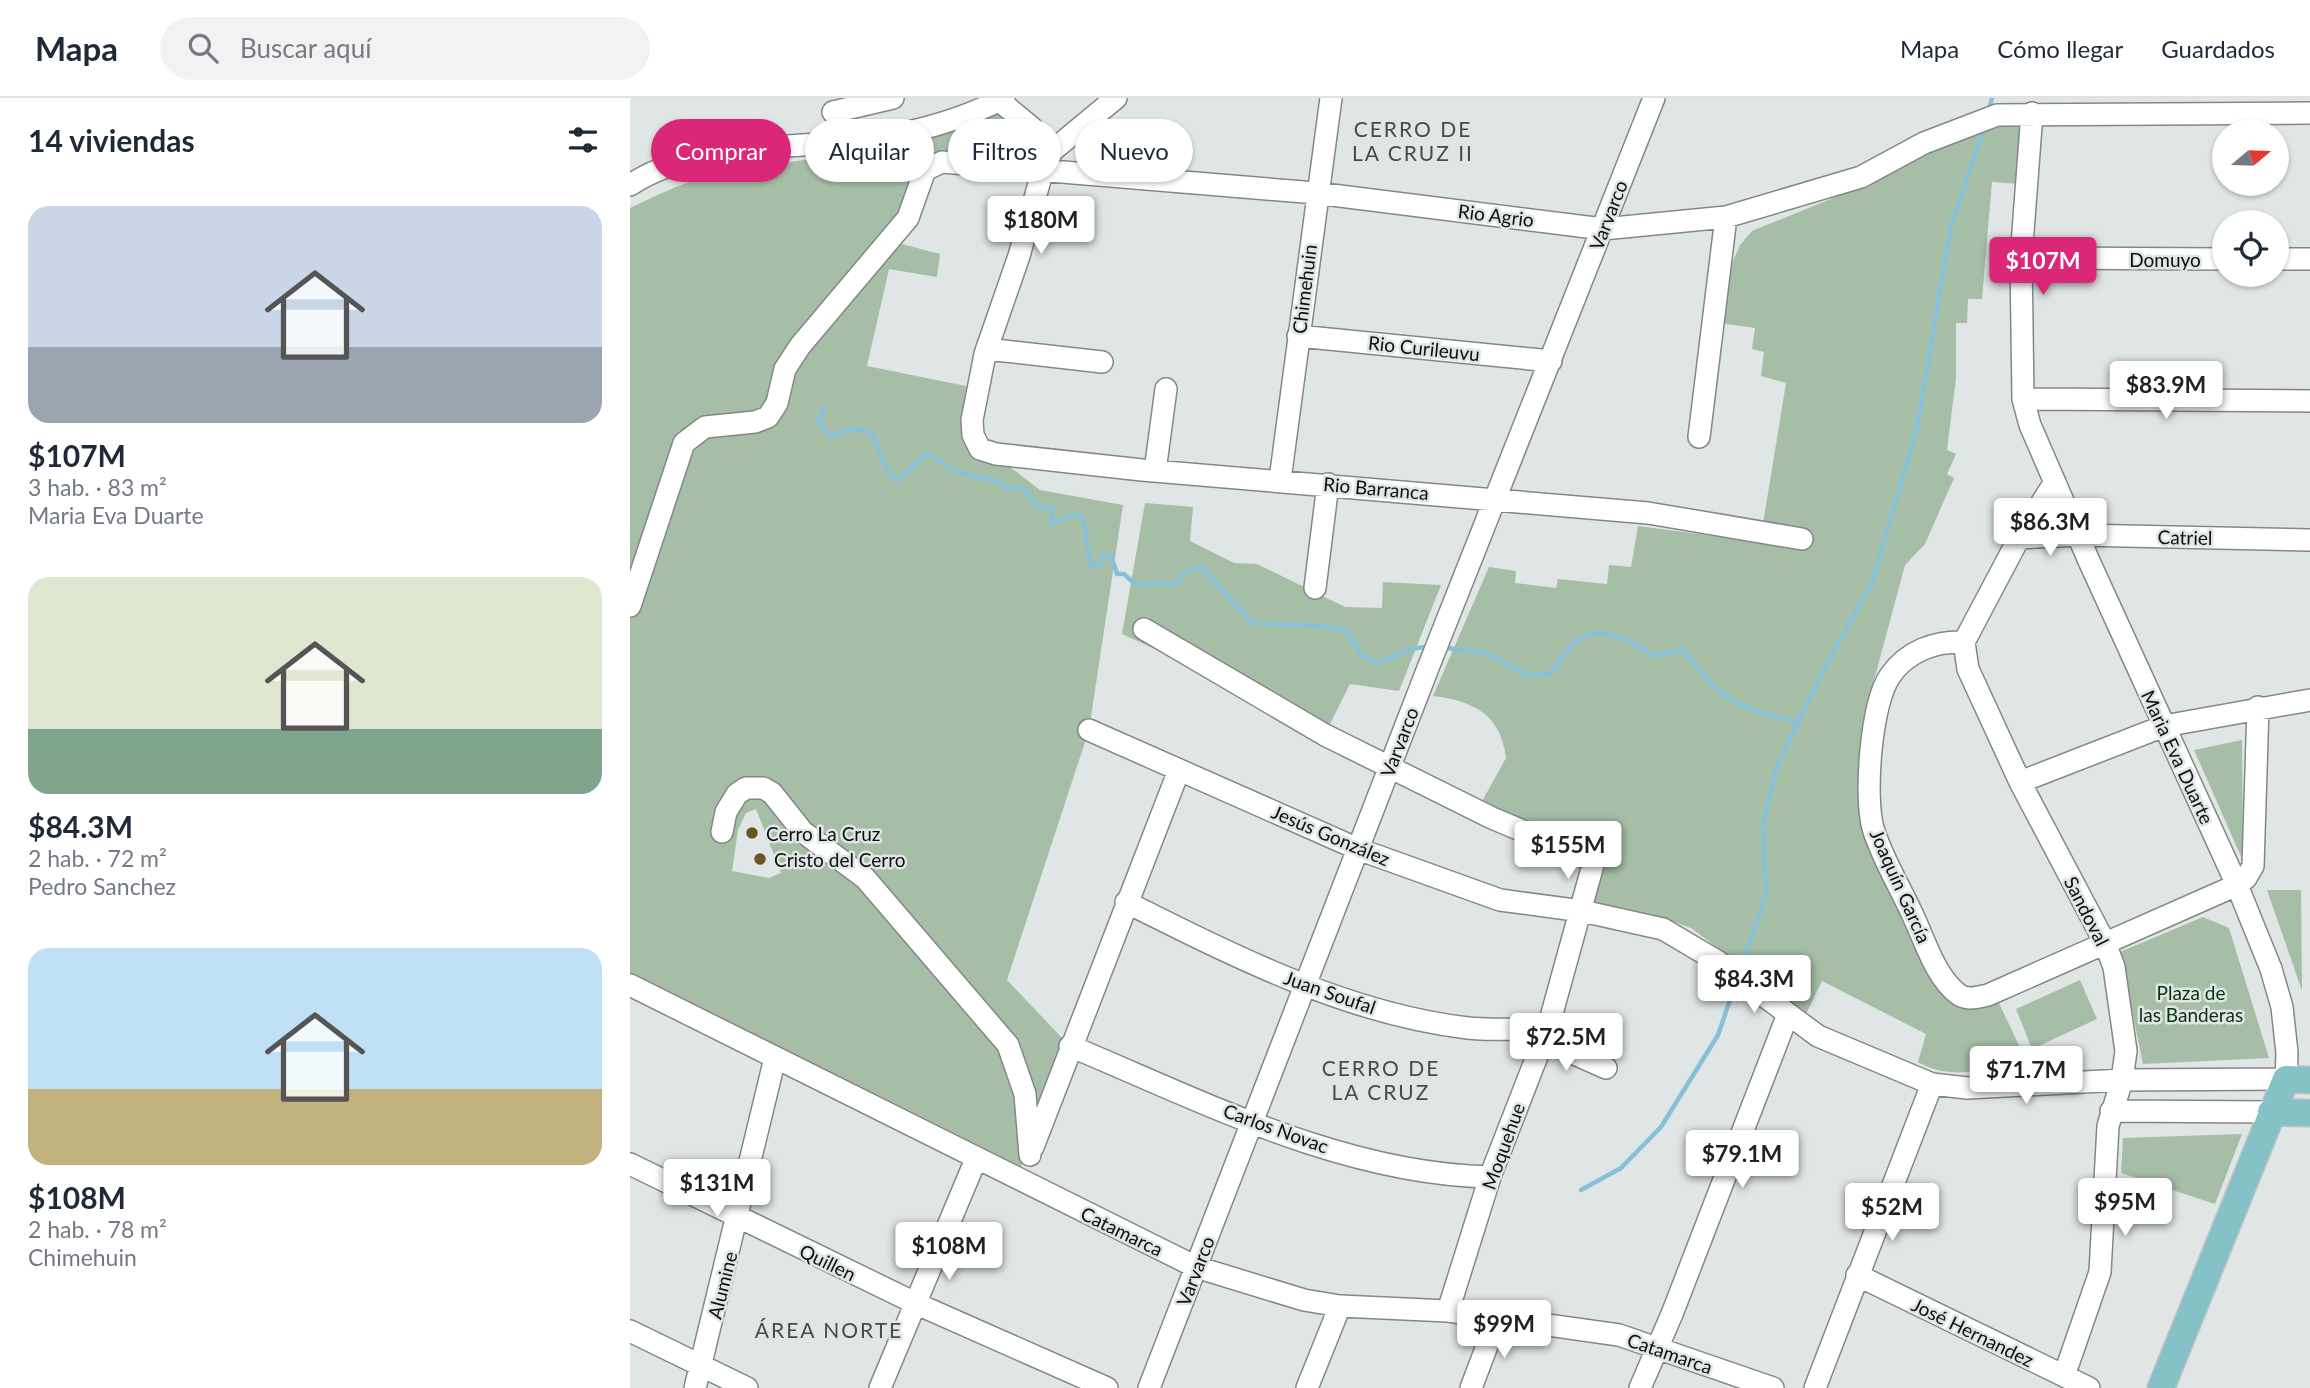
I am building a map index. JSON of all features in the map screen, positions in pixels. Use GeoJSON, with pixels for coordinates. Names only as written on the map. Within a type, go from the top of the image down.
{"type":"FeatureCollection","features":[{"type":"Feature","properties":{"kind":"main road","name":"Maria Eva Duarte"},"geometry":{"type":"LineString","coordinates":[[2161,1388],[2271,1112],[2298,1079]]}},
{"type":"Feature","properties":{"kind":"main road"},"geometry":{"type":"LineString","coordinates":[[2271,1112],[2310,1113]]}},
{"type":"Feature","properties":{"kind":"street"},"geometry":{"type":"LineString","coordinates":[[827,105],[893,98]]}},
{"type":"Feature","properties":{"kind":"street"},"geometry":{"type":"LineString","coordinates":[[1061,148],[1116,98]]}},
{"type":"Feature","properties":{"kind":"street","name":"Chimehuin"},"geometry":{"type":"LineString","coordinates":[[1280,480],[1316,194],[1331,98]]}},
{"type":"Feature","properties":{"kind":"street","name":"Varvarco"},"geometry":{"type":"LineString","coordinates":[[1149,1388],[1390,765],[1654,98]]}},
{"type":"Feature","properties":{"kind":"street"},"geometry":{"type":"LineString","coordinates":[[934,126],[999,99],[1022,119]]}},
{"type":"Feature","properties":{"kind":"street"},"geometry":{"type":"LineString","coordinates":[[827,105],[839,119]]}},
{"type":"Feature","properties":{"kind":"street","name":"Rio Agrio"},"geometry":{"type":"LineString","coordinates":[[1061,162],[1603,229],[1726,217],[1861,177],[1924,142],[1997,115],[2039,108],[2310,113]]}},
{"type":"Feature","properties":{"kind":"street","name":"Maria Eva Duarte"},"geometry":{"type":"LineString","coordinates":[[2039,108],[2021,258],[2023,399],[2030,425],[2237,886],[2271,970],[2282,1006],[2287,1053],[2298,1079]]}},
{"type":"Feature","properties":{"kind":"street"},"geometry":{"type":"LineString","coordinates":[[630,186],[645,176],[722,152],[805,145]]}},
{"type":"Feature","properties":{"kind":"street","name":"Rio Agrio"},"geometry":{"type":"LineString","coordinates":[[630,606],[684,443],[705,427],[755,422],[768,417],[777,404],[785,369],[800,346],[908,218],[925,170],[948,162]]}},
{"type":"Feature","properties":{"kind":"street"},"geometry":{"type":"LineString","coordinates":[[1041,182],[987,349],[1102,362]]}},
{"type":"Feature","properties":{"kind":"street"},"geometry":{"type":"LineString","coordinates":[[1699,437],[1726,217]]}},
{"type":"Feature","properties":{"kind":"street","name":"Domuyo"},"geometry":{"type":"LineString","coordinates":[[2021,258],[2212,259]]}},
{"type":"Feature","properties":{"kind":"street"},"geometry":{"type":"LineString","coordinates":[[2289,259],[2310,259]]}},
{"type":"Feature","properties":{"kind":"street","name":"Rio Curileuvu"},"geometry":{"type":"LineString","coordinates":[[1298,336],[1551,361]]}},
{"type":"Feature","properties":{"kind":"street","name":"Rio Barranca"},"geometry":{"type":"LineString","coordinates":[[987,349],[972,421],[973,435],[980,449],[996,454],[1155,471],[1648,513],[1802,539]]}},
{"type":"Feature","properties":{"kind":"street"},"geometry":{"type":"LineString","coordinates":[[1155,471],[1166,389]]}},
{"type":"Feature","properties":{"kind":"street"},"geometry":{"type":"LineString","coordinates":[[2023,399],[2310,401]]}},
{"type":"Feature","properties":{"kind":"street"},"geometry":{"type":"LineString","coordinates":[[1964,642],[2019,538],[2055,482]]}},
{"type":"Feature","properties":{"kind":"street"},"geometry":{"type":"LineString","coordinates":[[1315,588],[1328,484]]}},
{"type":"Feature","properties":{"kind":"street","name":"Catriel"},"geometry":{"type":"LineString","coordinates":[[2019,538],[2079,535],[2310,540]]}},
{"type":"Feature","properties":{"kind":"street"},"geometry":{"type":"LineString","coordinates":[[1144,629],[1325,735],[1390,765]]}},
{"type":"Feature","properties":{"kind":"street","name":"Joaquín García"},"geometry":{"type":"LineString","coordinates":[[1964,642],[1943,641],[1918,649],[1889,676],[1878,708],[1870,754],[1869,790],[1873,827],[1936,965],[1959,995],[1971,999],[1988,995],[2105,943]]}},
{"type":"Feature","properties":{"kind":"street","name":"Sandoval"},"geometry":{"type":"LineString","coordinates":[[1964,642],[1968,669],[2020,782],[2105,943],[2114,967],[2124,1028],[2126,1051],[2122,1080],[2111,1111],[2100,1272],[2064,1376]]}},
{"type":"Feature","properties":{"kind":"street"},"geometry":{"type":"LineString","coordinates":[[2020,782],[2164,726],[2310,700]]}},
{"type":"Feature","properties":{"kind":"street"},"geometry":{"type":"LineString","coordinates":[[2105,943],[2237,886],[2246,878],[2253,866],[2258,708]]}},
{"type":"Feature","properties":{"kind":"street","name":"Jesús González"},"geometry":{"type":"LineString","coordinates":[[1089,730],[1358,849],[1500,900],[1582,911],[1663,929],[1717,961],[1818,1036],[1932,1084],[1967,1088],[2122,1080],[2298,1079]]}},
{"type":"Feature","properties":{"kind":"street","name":"Moquehue"},"geometry":{"type":"LineString","coordinates":[[1390,765],[1492,818],[1594,861],[1546,1034],[1490,1177],[1448,1311]]}},
{"type":"Feature","properties":{"kind":"street"},"geometry":{"type":"LineString","coordinates":[[1020,1182],[1070,1046],[1179,770]]}},
{"type":"Feature","properties":{"kind":"street"},"geometry":{"type":"LineString","coordinates":[[722,832],[726,812],[737,794],[746,788],[763,788],[772,793],[803,832],[864,878],[1008,1045],[1025,1094],[1030,1155]]}},
{"type":"Feature","properties":{"kind":"street","name":"Juan Soufal"},"geometry":{"type":"LineString","coordinates":[[1126,902],[1220,949],[1305,986],[1418,1020],[1471,1029],[1546,1034]]}},
{"type":"Feature","properties":{"kind":"street","name":"Catamarca"},"geometry":{"type":"LineString","coordinates":[[630,985],[1020,1182],[1196,1267],[1304,1300],[1340,1306],[1448,1311],[1619,1335],[1773,1388]]}},
{"type":"Feature","properties":{"kind":"street"},"geometry":{"type":"LineString","coordinates":[[1640,1388],[1655,1347],[1672,1314],[1788,1014]]}},
{"type":"Feature","properties":{"kind":"street"},"geometry":{"type":"LineString","coordinates":[[1546,1034],[1606,1068]]}},
{"type":"Feature","properties":{"kind":"street","name":"Carlos Novac"},"geometry":{"type":"LineString","coordinates":[[1070,1046],[1253,1122],[1384,1165],[1443,1176],[1490,1177]]}},
{"type":"Feature","properties":{"kind":"street","name":"Alumine"},"geometry":{"type":"LineString","coordinates":[[695,1388],[775,1058]]}},
{"type":"Feature","properties":{"kind":"street"},"geometry":{"type":"LineString","coordinates":[[1815,1388],[1932,1084]]}},
{"type":"Feature","properties":{"kind":"street"},"geometry":{"type":"LineString","coordinates":[[2111,1111],[2271,1112]]}},
{"type":"Feature","properties":{"kind":"street"},"geometry":{"type":"LineString","coordinates":[[880,1388],[976,1159]]}},
{"type":"Feature","properties":{"kind":"street","name":"Quillen"},"geometry":{"type":"LineString","coordinates":[[630,1164],[917,1304],[1107,1388]]}},
{"type":"Feature","properties":{"kind":"street","name":"José Hernandez"},"geometry":{"type":"LineString","coordinates":[[1857,1275],[2089,1388]]}},
{"type":"Feature","properties":{"kind":"street"},"geometry":{"type":"LineString","coordinates":[[1307,1388],[1340,1306]]}},
{"type":"Feature","properties":{"kind":"street"},"geometry":{"type":"LineString","coordinates":[[1471,1388],[1498,1317]]}},
{"type":"Feature","properties":{"kind":"street"},"geometry":{"type":"LineString","coordinates":[[630,1331],[747,1388]]}},
{"type":"Feature","properties":{"kind":"green space"},"geometry":{"type":"Polygon","coordinates":[[[1000,110],[1009,119],[980,119],[1000,110]]]}},
{"type":"Feature","properties":{"kind":"green space"},"geometry":{"type":"Polygon","coordinates":[[[2027,117],[2021,184],[1992,182],[1982,299],[1968,299],[1967,323],[1956,323],[1956,378],[1947,450],[1956,454],[1947,474],[1954,478],[1925,544],[1905,565],[1870,695],[1860,772],[1940,984],[1997,999],[2027,1062],[1971,1072],[1944,1071],[1918,1062],[1926,1034],[1822,981],[1806,1014],[1691,928],[1655,915],[1590,902],[1600,863],[1481,803],[1506,758],[1498,730],[1483,712],[1472,706],[1433,696],[1489,567],[1516,571],[1515,583],[1556,588],[1558,579],[1607,584],[1609,565],[1631,567],[1638,526],[1760,542],[1786,383],[1761,376],[1764,352],[1752,349],[1755,328],[1720,323],[1729,270],[1740,245],[1752,231],[1838,196],[1956,137],[2027,117]]]}},
{"type":"Feature","properties":{"kind":"green space"},"geometry":{"type":"Polygon","coordinates":[[[948,131],[948,171],[934,177],[934,135],[948,131]]]}},
{"type":"Feature","properties":{"kind":"green space"},"geometry":{"type":"Polygon","coordinates":[[[805,160],[805,182],[928,182],[898,243],[940,254],[937,277],[889,269],[867,366],[966,386],[962,434],[965,445],[973,453],[1010,467],[1040,490],[1123,505],[1089,730],[1007,980],[1066,1042],[1018,1175],[630,978],[630,208],[691,182],[791,182],[791,162],[805,160]],[[756,809],[746,813],[738,830],[732,871],[769,878],[781,873],[756,809]]]}},
{"type":"Feature","properties":{"kind":"green space"},"geometry":{"type":"Polygon","coordinates":[[[1145,503],[1193,507],[1190,541],[1234,563],[1257,564],[1345,607],[1382,608],[1383,582],[1441,585],[1399,691],[1350,684],[1328,728],[1122,634],[1145,503]]]}},
{"type":"Feature","properties":{"kind":"green space"},"geometry":{"type":"Polygon","coordinates":[[[2242,740],[2243,861],[2194,750],[2242,740]]]}},
{"type":"Feature","properties":{"kind":"green space"},"geometry":{"type":"Polygon","coordinates":[[[2267,890],[2301,890],[2302,991],[2267,890]]]}},
{"type":"Feature","properties":{"kind":"green space","name":"Plaza de las Banderas"},"geometry":{"type":"Polygon","coordinates":[[[2203,917],[2229,928],[2269,1058],[2143,1064],[2120,952],[2203,917]]]}},
{"type":"Feature","properties":{"kind":"green space"},"geometry":{"type":"Polygon","coordinates":[[[2080,980],[2097,1019],[2032,1049],[2016,1009],[2080,980]]]}},
{"type":"Feature","properties":{"kind":"green space"},"geometry":{"type":"Polygon","coordinates":[[[2242,1134],[2215,1204],[2121,1173],[2123,1138],[2242,1134]]]}},
{"type":"Feature","properties":{"kind":"waterway"},"geometry":{"type":"LineString","coordinates":[[1989,110],[1992,98]]}},
{"type":"Feature","properties":{"kind":"waterway"},"geometry":{"type":"LineString","coordinates":[[1740,971],[1766,896],[1763,826],[1776,768],[1822,673],[1873,580],[1918,424],[1951,226],[1984,128]]}},
{"type":"Feature","properties":{"kind":"waterway"},"geometry":{"type":"LineString","coordinates":[[825,406],[818,422],[832,437],[848,429],[870,432],[896,481],[928,453],[954,471],[996,481],[1006,487],[1023,488],[1037,507],[1053,509],[1051,524],[1071,516],[1081,516],[1090,566],[1100,565],[1102,556],[1111,555],[1117,574],[1124,574],[1135,584],[1178,583],[1181,574],[1201,566],[1252,623],[1312,625],[1347,631],[1361,655],[1377,663],[1408,650],[1427,647]]}},
{"type":"Feature","properties":{"kind":"waterway"},"geometry":{"type":"LineString","coordinates":[[1446,648],[1487,653],[1529,676],[1551,673],[1575,642],[1594,633],[1616,636],[1656,656],[1683,649],[1709,681],[1732,700],[1758,711],[1798,722]]}},
{"type":"Feature","properties":{"kind":"waterway"},"geometry":{"type":"LineString","coordinates":[[1581,1190],[1621,1168],[1661,1127],[1718,1035],[1735,985]]}},
{"type":"Feature","properties":{"kind":"place","name":"Cerro La Cruz"},"geometry":{"type":"Point","coordinates":[752,833]}},
{"type":"Feature","properties":{"kind":"place","name":"Cristo del Cerro"},"geometry":{"type":"Point","coordinates":[760,859]}},
{"type":"Feature","properties":{"kind":"district","name":"CERRO DE LA CRUZ II"},"geometry":{"type":"Point","coordinates":[1413,140]}},
{"type":"Feature","properties":{"kind":"district","name":"CERRO DE LA CRUZ"},"geometry":{"type":"Point","coordinates":[1381,1079]}},
{"type":"Feature","properties":{"kind":"district","name":"ÁREA NORTE"},"geometry":{"type":"Point","coordinates":[829,1329]}}]}
